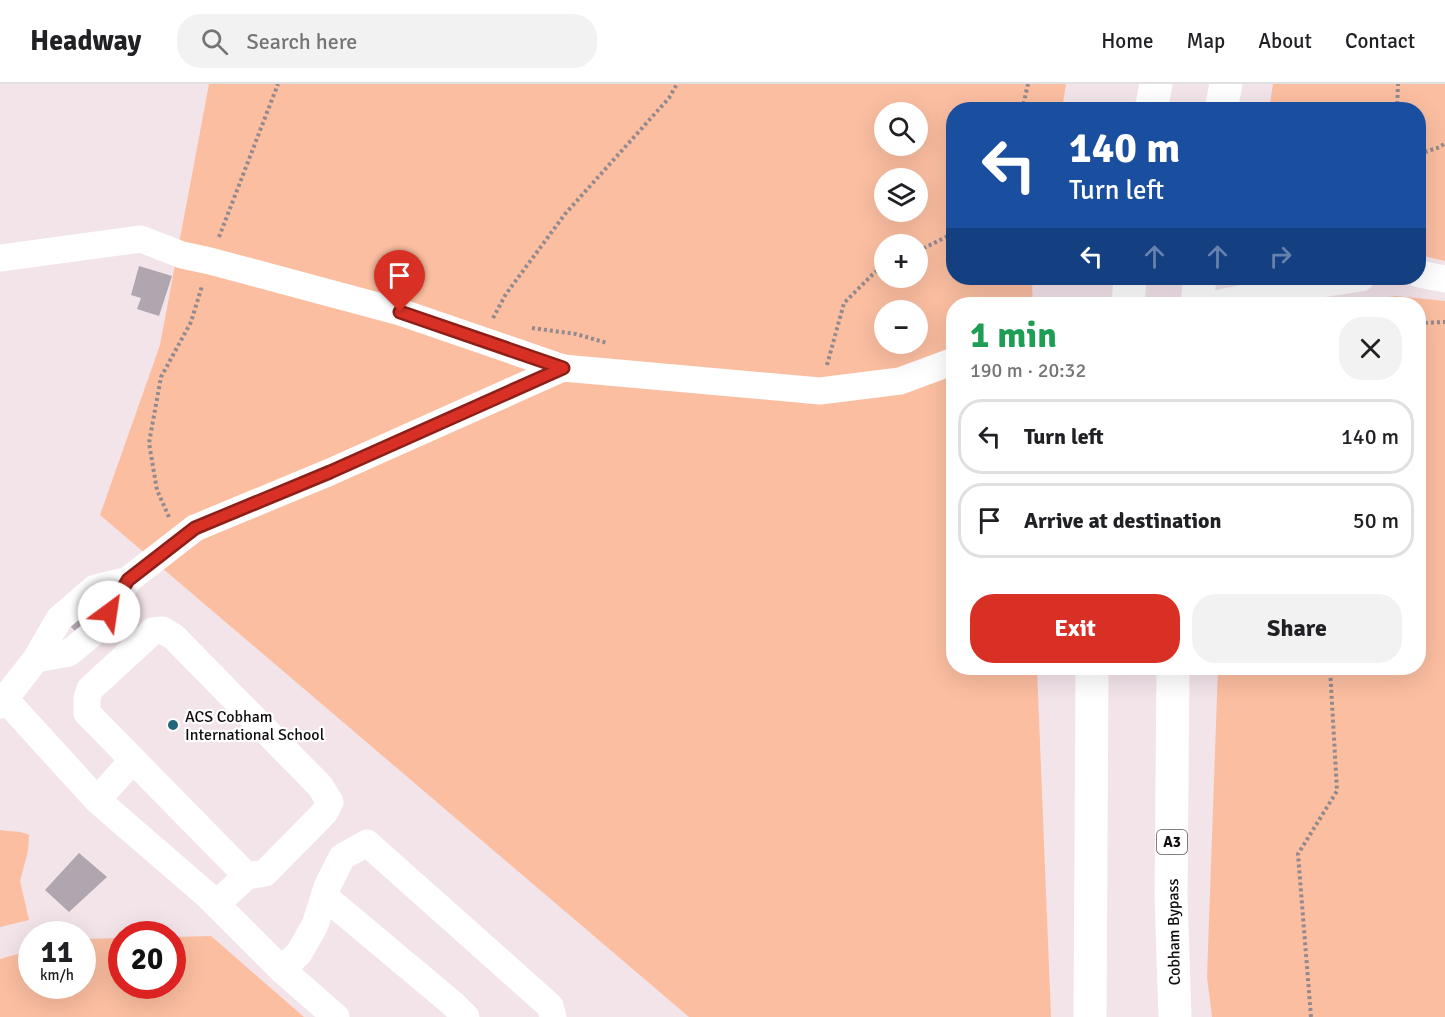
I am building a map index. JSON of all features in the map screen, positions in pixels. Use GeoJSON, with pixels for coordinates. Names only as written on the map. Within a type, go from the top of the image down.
{"type":"FeatureCollection","features":[{"type":"Feature","properties":{"kind":"highway"},"geometry":{"type":"LineString","coordinates":[[1153,102],[1156,84]]}},
{"type":"Feature","properties":{"kind":"highway"},"geometry":{"type":"LineString","coordinates":[[1223,102],[1226,84]]}},
{"type":"Feature","properties":{"kind":"highway"},"geometry":{"type":"LineString","coordinates":[[1090,1017],[1092,675]]}},
{"type":"Feature","properties":{"kind":"highway","name":"Cobham Bypass"},"geometry":{"type":"LineString","coordinates":[[1173,675],[1171,896],[1175,1017]]}},
{"type":"Feature","properties":{"kind":"lane"},"geometry":{"type":"LineString","coordinates":[[0,258],[141,239],[182,255],[400,312],[563,368],[820,392],[900,381],[946,364]]}},
{"type":"Feature","properties":{"kind":"lane"},"geometry":{"type":"LineString","coordinates":[[1426,275],[1445,279]]}},
{"type":"Feature","properties":{"kind":"lane"},"geometry":{"type":"LineString","coordinates":[[1250,297],[1315,285]]}},
{"type":"Feature","properties":{"kind":"lane"},"geometry":{"type":"LineString","coordinates":[[336,1017],[282,970],[216,904],[97,800],[2,702],[36,659],[69,653],[99,628],[128,580],[195,528],[330,472],[563,368]]}},
{"type":"Feature","properties":{"kind":"lane"},"geometry":{"type":"LineString","coordinates":[[216,904],[247,876],[265,873],[325,812],[330,802],[320,786],[174,638],[162,630],[153,631],[90,689],[87,698],[87,713],[247,876]]}},
{"type":"Feature","properties":{"kind":"lane"},"geometry":{"type":"LineString","coordinates":[[97,800],[133,760]]}},
{"type":"Feature","properties":{"kind":"lane"},"geometry":{"type":"LineString","coordinates":[[282,970],[299,952],[315,925],[327,887],[342,857],[367,843],[550,1006],[553,1017]]}},
{"type":"Feature","properties":{"kind":"lane"},"geometry":{"type":"LineString","coordinates":[[324,896],[466,1017]]}},
{"type":"Feature","properties":{"kind":"path"},"geometry":{"type":"LineString","coordinates":[[180,540],[157,490],[149,443],[161,377],[191,322],[210,261],[278,84]]}},
{"type":"Feature","properties":{"kind":"path"},"geometry":{"type":"LineString","coordinates":[[482,340],[506,294],[565,214],[669,98],[677,84]]}},
{"type":"Feature","properties":{"kind":"path"},"geometry":{"type":"LineString","coordinates":[[1024,102],[1028,84]]}},
{"type":"Feature","properties":{"kind":"path"},"geometry":{"type":"LineString","coordinates":[[1397,102],[1398,84]]}},
{"type":"Feature","properties":{"kind":"path"},"geometry":{"type":"LineString","coordinates":[[1426,152],[1445,143]]}},
{"type":"Feature","properties":{"kind":"path"},"geometry":{"type":"LineString","coordinates":[[928,246],[946,237]]}},
{"type":"Feature","properties":{"kind":"path"},"geometry":{"type":"LineString","coordinates":[[820,392],[844,303],[874,273]]}},
{"type":"Feature","properties":{"kind":"path"},"geometry":{"type":"LineString","coordinates":[[1426,322],[1445,322]]}},
{"type":"Feature","properties":{"kind":"path"},"geometry":{"type":"LineString","coordinates":[[1311,1017],[1298,854],[1337,791],[1330,675]]}},
{"type":"Feature","properties":{"kind":"shaded area"},"geometry":{"type":"Polygon","coordinates":[[[209,84],[1066,84],[1063,102],[946,102],[946,285],[1033,285],[1033,297],[946,297],[946,675],[1037,675],[1051,1017],[689,1017],[100,515],[160,345],[209,84]]]}},
{"type":"Feature","properties":{"kind":"shaded area"},"geometry":{"type":"Polygon","coordinates":[[[1273,84],[1445,84],[1445,261],[1426,257],[1426,102],[1270,102],[1273,84]]]}},
{"type":"Feature","properties":{"kind":"shaded area"},"geometry":{"type":"Polygon","coordinates":[[[1426,299],[1445,301],[1445,1017],[1212,1017],[1207,977],[1218,675],[1426,675],[1426,299]]]}},
{"type":"Feature","properties":{"kind":"shaded area"},"geometry":{"type":"Polygon","coordinates":[[[0,830],[29,835],[28,851],[20,881],[29,920],[0,927],[0,830]]]}},
{"type":"Feature","properties":{"kind":"shaded area"},"geometry":{"type":"Polygon","coordinates":[[[211,936],[304,1017],[0,1017],[0,959],[18,954],[18,999],[96,999],[96,939],[108,938],[108,999],[186,999],[186,937],[211,936]]]}},
{"type":"Feature","properties":{"kind":"building"},"geometry":{"type":"Polygon","coordinates":[[[139,266],[172,276],[159,316],[137,309],[141,298],[131,295],[139,266]]]}},
{"type":"Feature","properties":{"kind":"building"},"geometry":{"type":"Polygon","coordinates":[[[92,600],[103,612],[79,635],[67,623],[92,600]]]}},
{"type":"Feature","properties":{"kind":"building"},"geometry":{"type":"Polygon","coordinates":[[[79,853],[107,877],[69,912],[45,890],[79,853]]]}},
{"type":"Feature","properties":{"kind":"place","name":"ACS Cobham International School"},"geometry":{"type":"Point","coordinates":[173,725]}},
{"type":"Feature","properties":{"kind":"route"},"geometry":{"type":"LineString","coordinates":[[109,612],[128,580],[195,528],[330,472],[563,368],[400,312]]}}]}
